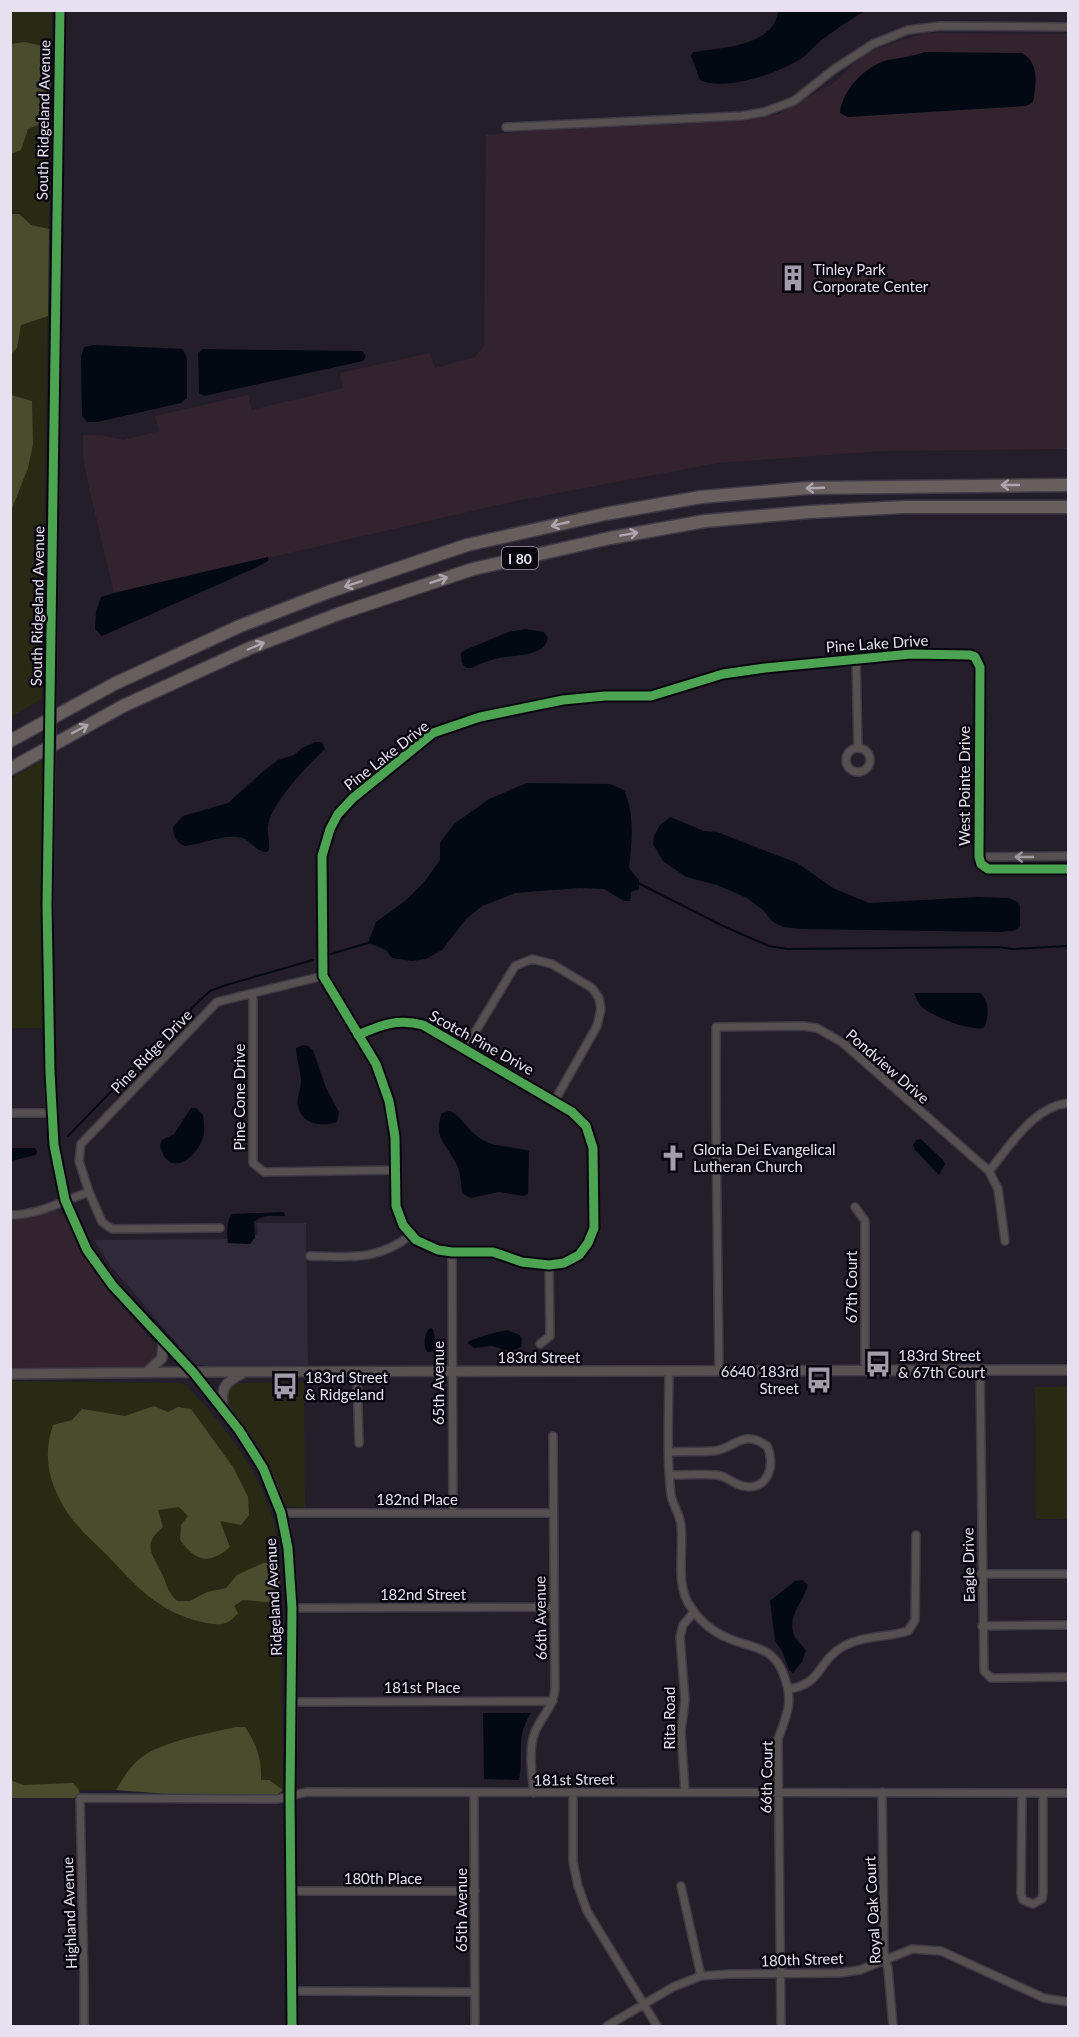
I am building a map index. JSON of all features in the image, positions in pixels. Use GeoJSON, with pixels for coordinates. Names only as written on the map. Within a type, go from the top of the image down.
{"type":"FeatureCollection","features":[{"type":"Feature","properties":{"kind":"highway","name":"I 80"},"geometry":{"type":"LineString","coordinates":[[10,741],[114,684],[231,630],[331,591],[467,545],[605,514],[702,497],[808,488],[1068,485]]}},
{"type":"Feature","properties":{"kind":"highway","name":"I 80"},"geometry":{"type":"LineString","coordinates":[[10,768],[123,706],[250,648],[338,614],[473,568],[609,538],[705,522],[809,512],[904,507],[1068,507]]}},
{"type":"Feature","properties":{"kind":"street","name":"South Ridgeland Avenue"},"geometry":{"type":"LineString","coordinates":[[60,10],[47,905],[52,1113],[57,1166],[65,1200]]}},
{"type":"Feature","properties":{"kind":"street"},"geometry":{"type":"LineString","coordinates":[[506,127],[741,116],[764,112],[794,101],[833,70],[873,44],[908,30],[940,26],[1068,27]]}},
{"type":"Feature","properties":{"kind":"street","name":"Pine Lake Drive"},"geometry":{"type":"LineString","coordinates":[[323,976],[322,856],[330,829],[338,814],[353,798],[433,734],[480,717],[563,700],[605,696],[651,696],[723,674],[910,654],[964,654],[975,657]]}},
{"type":"Feature","properties":{"kind":"street","name":"West Pointe Drive"},"geometry":{"type":"LineString","coordinates":[[975,657],[980,667],[978,857],[981,864],[988,869],[1068,869]]}},
{"type":"Feature","properties":{"kind":"street"},"geometry":{"type":"LineString","coordinates":[[856,658],[858,748]]}},
{"type":"Feature","properties":{"kind":"street","name":"West Pointe Drive"},"geometry":{"type":"LineString","coordinates":[[978,857],[1068,856]]}},
{"type":"Feature","properties":{"kind":"street"},"geometry":{"type":"LineString","coordinates":[[465,1048],[515,966],[532,958],[552,964],[592,988],[599,998],[601,1009],[597,1026],[555,1100]]}},
{"type":"Feature","properties":{"kind":"street"},"geometry":{"type":"LineString","coordinates":[[323,976],[376,1064],[389,1101],[395,1137],[397,1211],[403,1225],[425,1246],[452,1252],[493,1252],[522,1262],[549,1265],[550,1336],[540,1344]]}},
{"type":"Feature","properties":{"kind":"street","name":"Pine Ridge Drive"},"geometry":{"type":"LineString","coordinates":[[220,1228],[112,1229],[102,1222],[89,1192],[79,1161],[81,1144],[217,1002],[323,976]]}},
{"type":"Feature","properties":{"kind":"street","name":"Pine Cone Drive"},"geometry":{"type":"LineString","coordinates":[[253,994],[253,1163],[264,1172],[396,1170]]}},
{"type":"Feature","properties":{"kind":"street","name":"Scotch Pine Drive"},"geometry":{"type":"LineString","coordinates":[[358,1035],[390,1022],[405,1021],[423,1025],[555,1100],[586,1126],[593,1148],[594,1222],[590,1240],[579,1255],[564,1263],[549,1265]]}},
{"type":"Feature","properties":{"kind":"street","name":"Pondview Drive"},"geometry":{"type":"LineString","coordinates":[[719,1371],[716,1027],[802,1026],[817,1028],[831,1035],[989,1171]]}},
{"type":"Feature","properties":{"kind":"street"},"geometry":{"type":"LineString","coordinates":[[1005,1241],[998,1188],[989,1171],[1041,1112],[1053,1105],[1068,1103]]}},
{"type":"Feature","properties":{"kind":"street"},"geometry":{"type":"LineString","coordinates":[[10,1113],[52,1113]]}},
{"type":"Feature","properties":{"kind":"street"},"geometry":{"type":"LineString","coordinates":[[10,1215],[26,1215],[89,1192]]}},
{"type":"Feature","properties":{"kind":"street","name":"Ridgeland Avenue"},"geometry":{"type":"LineString","coordinates":[[65,1200],[92,1257],[113,1286],[193,1372],[224,1411],[263,1468],[281,1513],[288,1548],[292,1608],[290,1796],[292,2026]]}},
{"type":"Feature","properties":{"kind":"street","name":"67th Court"},"geometry":{"type":"LineString","coordinates":[[855,1207],[865,1221],[865,1371]]}},
{"type":"Feature","properties":{"kind":"street"},"geometry":{"type":"LineString","coordinates":[[310,1256],[370,1256],[390,1248],[411,1235]]}},
{"type":"Feature","properties":{"kind":"street","name":"65th Avenue"},"geometry":{"type":"LineString","coordinates":[[452,1252],[453,1513]]}},
{"type":"Feature","properties":{"kind":"street"},"geometry":{"type":"LineString","coordinates":[[147,1373],[162,1358],[163,1339]]}},
{"type":"Feature","properties":{"kind":"street","name":"183rd Street"},"geometry":{"type":"LineString","coordinates":[[10,1374],[1068,1370]]}},
{"type":"Feature","properties":{"kind":"street"},"geometry":{"type":"LineString","coordinates":[[669,1371],[670,1475],[672,1498],[681,1523],[682,1586],[686,1599],[694,1612],[716,1632],[729,1639],[765,1650],[773,1656],[779,1662],[790,1689],[802,1687],[812,1681],[825,1662],[842,1647],[868,1637],[908,1631],[915,1620],[916,1535]]}},
{"type":"Feature","properties":{"kind":"street","name":"Eagle Drive"},"geometry":{"type":"LineString","coordinates":[[980,1371],[983,1668],[986,1675],[991,1678],[1068,1677]]}},
{"type":"Feature","properties":{"kind":"street"},"geometry":{"type":"LineString","coordinates":[[224,1411],[222,1396],[225,1385],[244,1372]]}},
{"type":"Feature","properties":{"kind":"street"},"geometry":{"type":"LineString","coordinates":[[357,1373],[358,1443]]}},
{"type":"Feature","properties":{"kind":"street","name":"66th Avenue"},"geometry":{"type":"LineString","coordinates":[[534,1793],[533,1739],[553,1701],[555,1689],[553,1436]]}},
{"type":"Feature","properties":{"kind":"street"},"geometry":{"type":"LineString","coordinates":[[670,1452],[716,1451],[737,1440],[752,1439],[767,1446],[772,1463],[767,1478],[752,1486],[743,1486],[719,1475],[670,1475]]}},
{"type":"Feature","properties":{"kind":"street","name":"182nd Place"},"geometry":{"type":"LineString","coordinates":[[281,1513],[553,1512]]}},
{"type":"Feature","properties":{"kind":"street"},"geometry":{"type":"LineString","coordinates":[[981,1574],[1068,1574]]}},
{"type":"Feature","properties":{"kind":"street","name":"182nd Street"},"geometry":{"type":"LineString","coordinates":[[292,1608],[553,1607]]}},
{"type":"Feature","properties":{"kind":"street","name":"Rita Road"},"geometry":{"type":"LineString","coordinates":[[685,1792],[681,1731],[685,1700],[680,1637],[683,1625],[694,1612]]}},
{"type":"Feature","properties":{"kind":"street"},"geometry":{"type":"LineString","coordinates":[[982,1626],[1068,1625]]}},
{"type":"Feature","properties":{"kind":"street","name":"66th Court"},"geometry":{"type":"LineString","coordinates":[[781,2026],[778,1739],[787,1714],[790,1689]]}},
{"type":"Feature","properties":{"kind":"street","name":"181st Place"},"geometry":{"type":"LineString","coordinates":[[292,1702],[553,1701]]}},
{"type":"Feature","properties":{"kind":"street","name":"181st Street"},"geometry":{"type":"LineString","coordinates":[[80,1798],[278,1799],[302,1792],[1068,1793]]}},
{"type":"Feature","properties":{"kind":"street","name":"Royal Oak Court"},"geometry":{"type":"LineString","coordinates":[[882,1792],[884,1952],[893,2026]]}},
{"type":"Feature","properties":{"kind":"street","name":"65th Avenue"},"geometry":{"type":"LineString","coordinates":[[474,1793],[475,2026]]}},
{"type":"Feature","properties":{"kind":"street"},"geometry":{"type":"LineString","coordinates":[[573,1793],[573,1862],[587,1911],[657,2026]]}},
{"type":"Feature","properties":{"kind":"street"},"geometry":{"type":"LineString","coordinates":[[1023,1793],[1021,1894],[1023,1900],[1033,1904],[1042,1899],[1043,1894],[1043,1793]]}},
{"type":"Feature","properties":{"kind":"street","name":"Highland Avenue"},"geometry":{"type":"LineString","coordinates":[[80,1798],[84,2026]]}},
{"type":"Feature","properties":{"kind":"street"},"geometry":{"type":"LineString","coordinates":[[681,1886],[701,1977]]}},
{"type":"Feature","properties":{"kind":"street","name":"180th Place"},"geometry":{"type":"LineString","coordinates":[[291,1891],[475,1891]]}},
{"type":"Feature","properties":{"kind":"street","name":"180th Street"},"geometry":{"type":"LineString","coordinates":[[607,2026],[673,1987],[701,1977],[860,1970],[912,1949],[941,1951],[1044,1998],[1068,2002]]}},
{"type":"Feature","properties":{"kind":"street"},"geometry":{"type":"LineString","coordinates":[[292,1991],[475,1992]]}},
{"type":"Feature","properties":{"kind":"shaded area"},"geometry":{"type":"Polygon","coordinates":[[[779,11],[865,11],[828,35],[802,58],[766,75],[723,84],[700,80],[691,56],[693,52],[737,45],[759,38],[774,24],[779,11]]]}},
{"type":"Feature","properties":{"kind":"shaded area"},"geometry":{"type":"Polygon","coordinates":[[[924,33],[1068,34],[1068,449],[883,451],[718,463],[520,500],[114,593],[87,479],[83,455],[83,435],[102,435],[123,440],[159,431],[155,416],[248,395],[252,410],[343,388],[340,373],[430,353],[435,368],[475,357],[484,346],[486,135],[742,121],[778,114],[835,82],[865,53],[924,33]]]}},
{"type":"Feature","properties":{"kind":"shaded area"},"geometry":{"type":"Polygon","coordinates":[[[925,52],[1022,53],[1034,67],[1036,79],[1032,103],[1026,106],[848,117],[840,113],[850,87],[872,67],[888,60],[925,52]]]}},
{"type":"Feature","properties":{"kind":"shaded area"},"geometry":{"type":"Polygon","coordinates":[[[94,345],[183,349],[187,358],[187,398],[181,403],[97,422],[87,422],[82,416],[81,357],[84,347],[94,345]]]}},
{"type":"Feature","properties":{"kind":"shaded area"},"geometry":{"type":"Polygon","coordinates":[[[203,349],[362,351],[366,356],[363,361],[204,396],[199,393],[198,353],[203,349]]]}},
{"type":"Feature","properties":{"kind":"shaded area"},"geometry":{"type":"Polygon","coordinates":[[[268,557],[268,561],[253,569],[102,636],[95,629],[96,612],[101,597],[268,557]]]}},
{"type":"Feature","properties":{"kind":"shaded area"},"geometry":{"type":"Polygon","coordinates":[[[525,629],[544,632],[548,638],[546,644],[535,652],[496,659],[472,668],[467,668],[462,663],[461,653],[465,650],[509,632],[525,629]]]}},
{"type":"Feature","properties":{"kind":"shaded area"},"geometry":{"type":"Polygon","coordinates":[[[315,742],[322,742],[325,749],[291,785],[276,807],[268,826],[269,850],[267,852],[259,850],[238,837],[225,837],[185,846],[176,839],[173,827],[183,816],[228,803],[278,760],[294,755],[315,742]]]}},
{"type":"Feature","properties":{"kind":"shaded area"},"geometry":{"type":"Polygon","coordinates":[[[527,783],[610,784],[624,790],[631,819],[632,839],[629,868],[639,880],[639,889],[631,892],[630,901],[624,901],[604,889],[579,888],[515,893],[482,906],[466,919],[442,950],[426,959],[412,961],[392,958],[386,950],[368,943],[376,922],[405,901],[425,881],[440,860],[440,843],[454,824],[489,799],[527,783]]]}},
{"type":"Feature","properties":{"kind":"shaded area"},"geometry":{"type":"Polygon","coordinates":[[[670,817],[704,831],[717,832],[797,863],[833,888],[869,903],[977,897],[1009,898],[1018,902],[1020,906],[1020,926],[1012,931],[1000,932],[783,927],[772,921],[763,910],[747,898],[717,885],[686,877],[663,861],[653,844],[654,836],[660,825],[670,817]]]}},
{"type":"Feature","properties":{"kind":"shaded area"},"geometry":{"type":"Polygon","coordinates":[[[914,993],[980,993],[986,1000],[988,1009],[984,1028],[970,1027],[942,1019],[921,1006],[914,993]]]}},
{"type":"Feature","properties":{"kind":"shaded area"},"geometry":{"type":"Polygon","coordinates":[[[303,1045],[313,1050],[326,1088],[339,1112],[337,1122],[313,1123],[300,1112],[298,1097],[301,1078],[296,1048],[303,1045]]]}},
{"type":"Feature","properties":{"kind":"shaded area"},"geometry":{"type":"Polygon","coordinates":[[[191,1108],[196,1108],[203,1115],[203,1138],[188,1159],[175,1163],[169,1161],[160,1145],[162,1140],[174,1134],[191,1108]]]}},
{"type":"Feature","properties":{"kind":"shaded area"},"geometry":{"type":"Polygon","coordinates":[[[450,1111],[484,1141],[529,1151],[528,1194],[524,1196],[499,1192],[471,1198],[462,1193],[458,1168],[442,1140],[439,1129],[442,1113],[450,1111]]]}},
{"type":"Feature","properties":{"kind":"shaded area"},"geometry":{"type":"Polygon","coordinates":[[[921,1139],[945,1164],[939,1175],[915,1150],[913,1145],[916,1140],[921,1139]]]}},
{"type":"Feature","properties":{"kind":"shaded area"},"geometry":{"type":"Polygon","coordinates":[[[11,1148],[35,1148],[37,1151],[36,1155],[11,1161],[11,1148]]]}},
{"type":"Feature","properties":{"kind":"shaded area"},"geometry":{"type":"Polygon","coordinates":[[[49,1210],[58,1210],[64,1216],[92,1268],[152,1341],[158,1351],[150,1365],[142,1368],[11,1370],[10,1218],[32,1218],[49,1210]]]}},
{"type":"Feature","properties":{"kind":"shaded area"},"geometry":{"type":"Polygon","coordinates":[[[284,1212],[285,1216],[257,1219],[254,1222],[255,1238],[250,1244],[228,1243],[228,1224],[232,1214],[284,1212]]]}},
{"type":"Feature","properties":{"kind":"shaded area"},"geometry":{"type":"Polygon","coordinates":[[[257,1223],[306,1223],[308,1365],[207,1366],[194,1364],[110,1265],[94,1240],[223,1239],[258,1235],[257,1223]]]}},
{"type":"Feature","properties":{"kind":"shaded area"},"geometry":{"type":"Polygon","coordinates":[[[430,1328],[433,1329],[436,1344],[432,1352],[427,1352],[425,1340],[430,1328]]]}},
{"type":"Feature","properties":{"kind":"shaded area"},"geometry":{"type":"Polygon","coordinates":[[[507,1330],[520,1335],[521,1347],[514,1350],[492,1346],[474,1348],[467,1343],[479,1337],[507,1330]]]}},
{"type":"Feature","properties":{"kind":"shaded area"},"geometry":{"type":"Polygon","coordinates":[[[802,1580],[808,1585],[794,1615],[792,1628],[795,1637],[806,1651],[802,1662],[793,1673],[789,1670],[782,1651],[775,1641],[770,1601],[795,1581],[802,1580]]]}},
{"type":"Feature","properties":{"kind":"shaded area"},"geometry":{"type":"Polygon","coordinates":[[[483,1713],[531,1713],[521,1738],[519,1780],[484,1779],[483,1713]]]}},
{"type":"Feature","properties":{"kind":"green space"},"geometry":{"type":"Polygon","coordinates":[[[11,11],[52,11],[42,699],[11,717],[11,11]]]}},
{"type":"Feature","properties":{"kind":"green space"},"geometry":{"type":"Polygon","coordinates":[[[25,42],[51,48],[50,120],[28,129],[21,150],[11,154],[11,44],[25,42]]]}},
{"type":"Feature","properties":{"kind":"green space"},"geometry":{"type":"Polygon","coordinates":[[[11,214],[19,214],[31,225],[49,229],[48,316],[21,325],[17,348],[11,354],[11,214]]]}},
{"type":"Feature","properties":{"kind":"green space"},"geometry":{"type":"Polygon","coordinates":[[[11,395],[32,401],[33,445],[28,468],[11,511],[11,395]]]}},
{"type":"Feature","properties":{"kind":"green space"},"geometry":{"type":"Polygon","coordinates":[[[43,760],[42,1028],[11,1028],[11,779],[43,760]]]}},
{"type":"Feature","properties":{"kind":"green space"},"geometry":{"type":"Polygon","coordinates":[[[11,1381],[181,1383],[201,1401],[239,1450],[268,1503],[280,1560],[283,1790],[11,1790],[11,1381]]]}},
{"type":"Feature","properties":{"kind":"green space"},"geometry":{"type":"Polygon","coordinates":[[[304,1382],[305,1508],[286,1506],[259,1446],[227,1403],[226,1395],[229,1387],[239,1383],[304,1382]]]}},
{"type":"Feature","properties":{"kind":"green space"},"geometry":{"type":"Polygon","coordinates":[[[1035,1387],[1068,1387],[1068,1519],[1036,1519],[1035,1387]]]}},
{"type":"Feature","properties":{"kind":"green space"},"geometry":{"type":"Polygon","coordinates":[[[154,1406],[168,1412],[178,1407],[191,1409],[233,1467],[248,1497],[249,1515],[241,1525],[220,1521],[230,1547],[216,1557],[197,1557],[180,1540],[181,1525],[188,1516],[179,1507],[158,1510],[163,1527],[152,1540],[151,1551],[169,1591],[177,1601],[190,1601],[207,1592],[226,1588],[237,1575],[263,1563],[272,1563],[280,1568],[280,1603],[243,1600],[234,1606],[238,1613],[233,1618],[219,1624],[186,1618],[160,1605],[138,1587],[81,1529],[64,1508],[52,1481],[48,1463],[48,1444],[53,1425],[72,1420],[82,1409],[125,1416],[154,1406]]]}},
{"type":"Feature","properties":{"kind":"green space"},"geometry":{"type":"Polygon","coordinates":[[[245,1727],[249,1733],[259,1758],[261,1780],[269,1780],[283,1790],[278,1794],[168,1794],[116,1790],[134,1764],[151,1751],[187,1738],[245,1727]]]}},
{"type":"Feature","properties":{"kind":"green space"},"geometry":{"type":"Polygon","coordinates":[[[10,1780],[24,1785],[73,1783],[80,1794],[74,1798],[11,1798],[10,1780]]]}},
{"type":"Feature","properties":{"kind":"waterway"},"geometry":{"type":"LineString","coordinates":[[636,882],[721,925],[769,946],[787,949],[999,947],[1011,949],[1068,946]]}},
{"type":"Feature","properties":{"kind":"waterway"},"geometry":{"type":"LineString","coordinates":[[331,954],[371,942]]}},
{"type":"Feature","properties":{"kind":"waterway"},"geometry":{"type":"LineString","coordinates":[[68,1136],[210,991],[313,960]]}},
{"type":"Feature","properties":{"kind":"cycle path"},"geometry":{"type":"LineString","coordinates":[[60,10],[47,905],[50,1072],[54,1145],[65,1200],[87,1250],[113,1286],[193,1372],[239,1430],[263,1468],[281,1513],[288,1548],[292,1608],[290,1796],[292,2026]]}},
{"type":"Feature","properties":{"kind":"cycle path"},"geometry":{"type":"LineString","coordinates":[[358,1035],[366,1031],[374,1028],[398,1022],[423,1025],[572,1112],[586,1126],[593,1148],[594,1228],[588,1243],[579,1255],[564,1263],[549,1265],[522,1262],[493,1252],[438,1250],[416,1240],[403,1225],[396,1206],[395,1137],[389,1101],[376,1064],[323,976],[322,856],[330,829],[338,814],[353,798],[433,733],[480,717],[563,700],[605,696],[651,696],[723,674],[765,668],[911,654],[970,655],[975,657],[980,667],[979,857],[981,864],[988,869],[1068,869]]}},
{"type":"Feature","properties":{"kind":"place","name":"Tinley Park Corporate Center"},"geometry":{"type":"Point","coordinates":[793,278]}},
{"type":"Feature","properties":{"kind":"place","name":"Gloria Dei Evangelical Lutheran Church"},"geometry":{"type":"Point","coordinates":[673,1158]}},
{"type":"Feature","properties":{"kind":"place","name":"183rd Street & 67th Court"},"geometry":{"type":"Point","coordinates":[878,1364]}},
{"type":"Feature","properties":{"kind":"place","name":"6640 183rd Street"},"geometry":{"type":"Point","coordinates":[819,1380]}},
{"type":"Feature","properties":{"kind":"place","name":"183rd Street & Ridgeland"},"geometry":{"type":"Point","coordinates":[285,1386]}}]}
